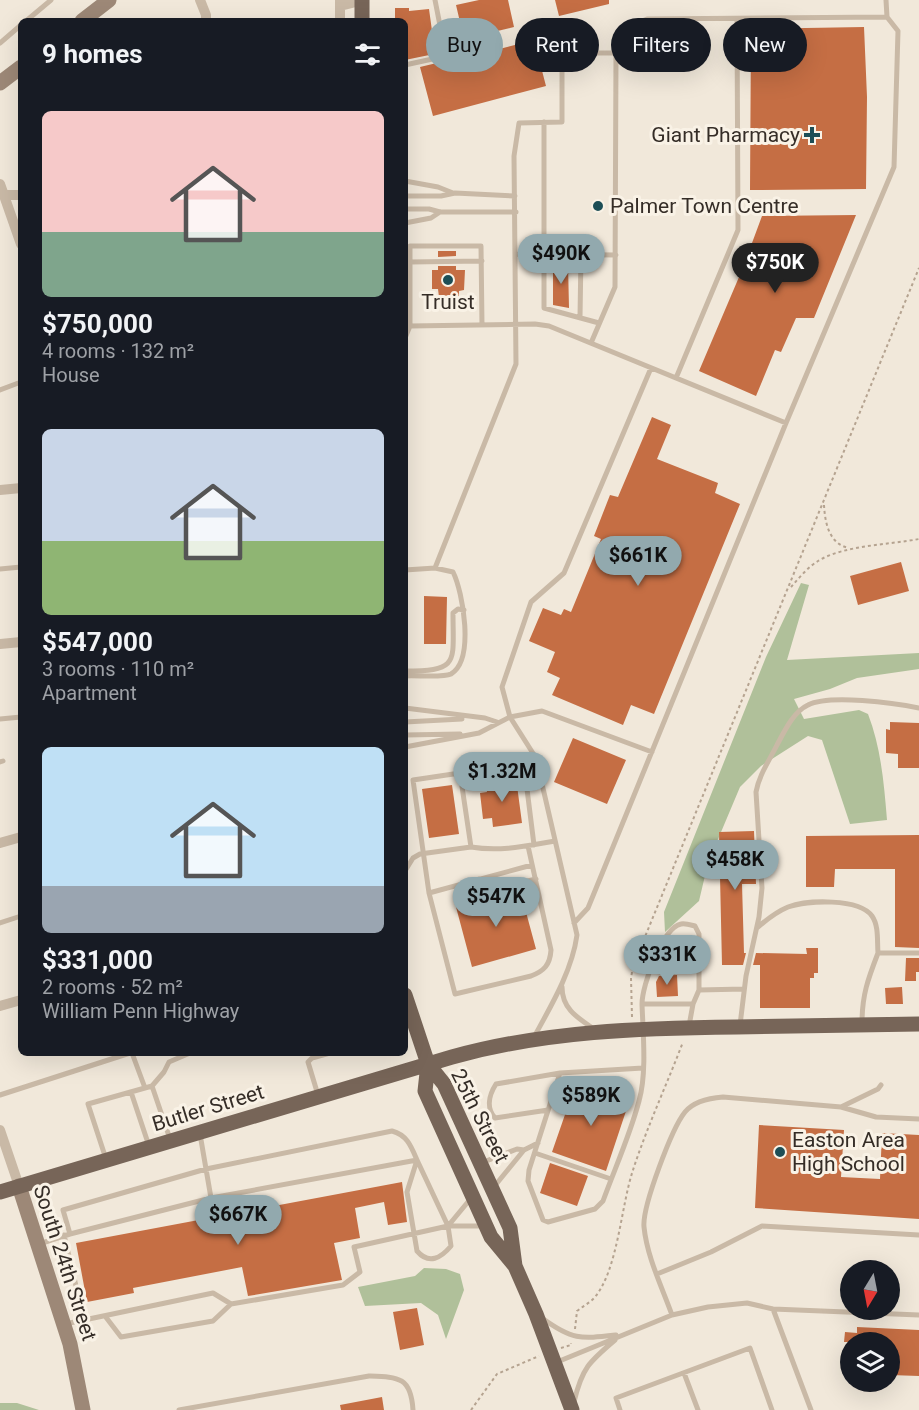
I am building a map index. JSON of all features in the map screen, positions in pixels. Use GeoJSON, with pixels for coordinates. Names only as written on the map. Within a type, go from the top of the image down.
{"type":"FeatureCollection","features":[{"type":"Feature","properties":{"kind":"main road"},"geometry":{"type":"LineString","coordinates":[[362,0],[362,18]]}},
{"type":"Feature","properties":{"kind":"main road"},"geometry":{"type":"LineString","coordinates":[[408,1004],[428,1064]]}},
{"type":"Feature","properties":{"kind":"main road","name":"Butler Street"},"geometry":{"type":"LineString","coordinates":[[0,1192],[428,1064],[485,1048],[534,1038],[638,1029],[919,1024]]}},
{"type":"Feature","properties":{"kind":"main road","name":"25th Street"},"geometry":{"type":"LineString","coordinates":[[428,1064],[444,1084],[510,1228],[515,1266]]}},
{"type":"Feature","properties":{"kind":"main road","name":"25th Street"},"geometry":{"type":"LineString","coordinates":[[428,1064],[424,1091],[491,1237],[515,1266],[558,1356],[572,1410]]}},
{"type":"Feature","properties":{"kind":"street"},"geometry":{"type":"LineString","coordinates":[[86,18],[109,0]]}},
{"type":"Feature","properties":{"kind":"street"},"geometry":{"type":"LineString","coordinates":[[200,0],[206,18]]}},
{"type":"Feature","properties":{"kind":"street"},"geometry":{"type":"LineString","coordinates":[[340,3],[362,0]]}},
{"type":"Feature","properties":{"kind":"street"},"geometry":{"type":"LineString","coordinates":[[0,84],[18,70]]}},
{"type":"Feature","properties":{"kind":"street"},"geometry":{"type":"LineString","coordinates":[[0,184],[18,235]]}},
{"type":"Feature","properties":{"kind":"street"},"geometry":{"type":"LineString","coordinates":[[4,195],[18,195]]}},
{"type":"Feature","properties":{"kind":"street"},"geometry":{"type":"LineString","coordinates":[[0,490],[18,488]]}},
{"type":"Feature","properties":{"kind":"street"},"geometry":{"type":"LineString","coordinates":[[0,645],[18,642]]}},
{"type":"Feature","properties":{"kind":"street"},"geometry":{"type":"LineString","coordinates":[[0,843],[18,838]]}},
{"type":"Feature","properties":{"kind":"street"},"geometry":{"type":"LineString","coordinates":[[0,1006],[18,1001]]}},
{"type":"Feature","properties":{"kind":"street","name":"South 24th Street"},"geometry":{"type":"LineString","coordinates":[[0,1130],[70,1344],[83,1410]]}},
{"type":"Feature","properties":{"kind":"lane"},"geometry":{"type":"LineString","coordinates":[[30,18],[51,0]]}},
{"type":"Feature","properties":{"kind":"lane"},"geometry":{"type":"LineString","coordinates":[[408,64],[446,56],[435,0]]}},
{"type":"Feature","properties":{"kind":"lane"},"geometry":{"type":"LineString","coordinates":[[574,924],[588,908],[786,423],[894,167],[898,31],[887,17],[886,0]]}},
{"type":"Feature","properties":{"kind":"lane"},"geometry":{"type":"LineString","coordinates":[[807,18],[887,17]]}},
{"type":"Feature","properties":{"kind":"lane"},"geometry":{"type":"LineString","coordinates":[[0,43],[18,28]]}},
{"type":"Feature","properties":{"kind":"lane"},"geometry":{"type":"LineString","coordinates":[[435,568],[516,364],[514,156],[519,123],[562,122],[562,53],[611,53]]}},
{"type":"Feature","properties":{"kind":"lane"},"geometry":{"type":"LineString","coordinates":[[591,343],[615,287],[616,72]]}},
{"type":"Feature","properties":{"kind":"lane"},"geometry":{"type":"LineString","coordinates":[[676,378],[738,230],[737,72]]}},
{"type":"Feature","properties":{"kind":"lane"},"geometry":{"type":"LineString","coordinates":[[544,122],[544,308],[599,323]]}},
{"type":"Feature","properties":{"kind":"lane"},"geometry":{"type":"LineString","coordinates":[[408,182],[438,187],[454,193]]}},
{"type":"Feature","properties":{"kind":"lane"},"geometry":{"type":"LineString","coordinates":[[408,196],[441,196],[454,193],[515,196]]}},
{"type":"Feature","properties":{"kind":"lane"},"geometry":{"type":"LineString","coordinates":[[408,209],[429,209],[440,212],[516,212]]}},
{"type":"Feature","properties":{"kind":"lane"},"geometry":{"type":"LineString","coordinates":[[408,223],[431,218],[440,212]]}},
{"type":"Feature","properties":{"kind":"lane"},"geometry":{"type":"LineString","coordinates":[[408,331],[410,326],[410,246],[482,246],[482,325]]}},
{"type":"Feature","properties":{"kind":"lane"},"geometry":{"type":"LineString","coordinates":[[516,254],[615,255]]}},
{"type":"Feature","properties":{"kind":"lane"},"geometry":{"type":"LineString","coordinates":[[580,317],[581,255]]}},
{"type":"Feature","properties":{"kind":"lane"},"geometry":{"type":"LineString","coordinates":[[410,262],[482,261]]}},
{"type":"Feature","properties":{"kind":"lane"},"geometry":{"type":"LineString","coordinates":[[410,326],[535,324],[549,326],[786,423]]}},
{"type":"Feature","properties":{"kind":"lane"},"geometry":{"type":"LineString","coordinates":[[534,1038],[562,982],[577,935],[536,758],[510,717],[502,687],[531,602],[564,573],[651,368]]}},
{"type":"Feature","properties":{"kind":"lane"},"geometry":{"type":"LineString","coordinates":[[0,390],[18,383]]}},
{"type":"Feature","properties":{"kind":"lane"},"geometry":{"type":"LineString","coordinates":[[0,569],[18,567]]}},
{"type":"Feature","properties":{"kind":"lane"},"geometry":{"type":"LineString","coordinates":[[408,570],[435,568],[453,572],[464,610],[461,662],[456,670],[450,675],[408,676]]}},
{"type":"Feature","properties":{"kind":"lane"},"geometry":{"type":"LineString","coordinates":[[408,671],[435,671],[450,662],[453,648],[453,613],[458,609],[464,610]]}},
{"type":"Feature","properties":{"kind":"lane"},"geometry":{"type":"LineString","coordinates":[[740,1027],[744,989],[757,929],[762,888],[756,792],[758,780],[792,720],[808,704],[823,700],[919,708]]}},
{"type":"Feature","properties":{"kind":"lane"},"geometry":{"type":"LineString","coordinates":[[408,708],[497,722]]}},
{"type":"Feature","properties":{"kind":"lane"},"geometry":{"type":"LineString","coordinates":[[408,746],[479,733],[510,717],[542,711],[652,752]]}},
{"type":"Feature","properties":{"kind":"lane"},"geometry":{"type":"LineString","coordinates":[[0,719],[18,717]]}},
{"type":"Feature","properties":{"kind":"lane"},"geometry":{"type":"LineString","coordinates":[[408,722],[479,718]]}},
{"type":"Feature","properties":{"kind":"lane"},"geometry":{"type":"LineString","coordinates":[[408,735],[479,733]]}},
{"type":"Feature","properties":{"kind":"lane"},"geometry":{"type":"LineString","coordinates":[[513,759],[524,765],[532,865],[551,950],[547,967],[540,973],[456,994],[429,893],[413,780],[460,773],[466,765],[513,759]]}},
{"type":"Feature","properties":{"kind":"lane"},"geometry":{"type":"LineString","coordinates":[[460,773],[471,847]]}},
{"type":"Feature","properties":{"kind":"lane"},"geometry":{"type":"LineString","coordinates":[[408,866],[413,858],[424,853],[471,847],[493,850],[555,841]]}},
{"type":"Feature","properties":{"kind":"lane"},"geometry":{"type":"LineString","coordinates":[[429,893],[532,865]]}},
{"type":"Feature","properties":{"kind":"lane"},"geometry":{"type":"LineString","coordinates":[[479,879],[484,888],[489,890],[536,879]]}},
{"type":"Feature","properties":{"kind":"lane"},"geometry":{"type":"LineString","coordinates":[[757,929],[770,917],[789,907],[813,902],[842,903],[863,907],[873,917],[877,929],[878,953],[865,986],[862,1001],[862,1025]]}},
{"type":"Feature","properties":{"kind":"lane"},"geometry":{"type":"LineString","coordinates":[[0,923],[18,917]]}},
{"type":"Feature","properties":{"kind":"lane"},"geometry":{"type":"LineString","coordinates":[[560,1073],[528,1181],[543,1220],[548,1222],[595,1209],[603,1201],[640,1100],[643,1068],[638,1029],[644,982],[672,928],[681,923],[695,926],[699,934],[699,990],[693,1004],[688,1028]]}},
{"type":"Feature","properties":{"kind":"lane"},"geometry":{"type":"LineString","coordinates":[[878,953],[919,953]]}},
{"type":"Feature","properties":{"kind":"lane"},"geometry":{"type":"LineString","coordinates":[[562,982],[562,997],[566,1005],[597,1032]]}},
{"type":"Feature","properties":{"kind":"lane"},"geometry":{"type":"LineString","coordinates":[[699,990],[744,989]]}},
{"type":"Feature","properties":{"kind":"lane"},"geometry":{"type":"LineString","coordinates":[[642,1004],[693,1004]]}},
{"type":"Feature","properties":{"kind":"lane"},"geometry":{"type":"LineString","coordinates":[[0,1095],[122,1056]]}},
{"type":"Feature","properties":{"kind":"lane"},"geometry":{"type":"LineString","coordinates":[[132,1056],[145,1088]]}},
{"type":"Feature","properties":{"kind":"lane"},"geometry":{"type":"LineString","coordinates":[[107,1160],[88,1104],[152,1086],[169,1062],[183,1056]]}},
{"type":"Feature","properties":{"kind":"lane"},"geometry":{"type":"LineString","coordinates":[[319,1056],[308,1062],[319,1097]]}},
{"type":"Feature","properties":{"kind":"lane"},"geometry":{"type":"LineString","coordinates":[[548,1110],[495,1118],[490,1113],[489,1097],[496,1084],[560,1073],[643,1068]]}},
{"type":"Feature","properties":{"kind":"lane"},"geometry":{"type":"LineString","coordinates":[[841,1107],[878,1089],[881,1085]]}},
{"type":"Feature","properties":{"kind":"lane"},"geometry":{"type":"LineString","coordinates":[[152,1086],[171,1141]]}},
{"type":"Feature","properties":{"kind":"lane"},"geometry":{"type":"LineString","coordinates":[[131,1092],[150,1147]]}},
{"type":"Feature","properties":{"kind":"lane"},"geometry":{"type":"LineString","coordinates":[[672,1315],[646,1241],[645,1210],[670,1143],[686,1110],[709,1098],[723,1097],[841,1107],[876,1117],[919,1119]]}},
{"type":"Feature","properties":{"kind":"lane"},"geometry":{"type":"LineString","coordinates":[[84,1320],[63,1210],[206,1169],[392,1131],[402,1133],[408,1141],[417,1160],[448,1226],[451,1246],[439,1258],[432,1260],[422,1257],[417,1251],[407,1192],[417,1160]]}},
{"type":"Feature","properties":{"kind":"lane"},"geometry":{"type":"LineString","coordinates":[[199,1132],[211,1198]]}},
{"type":"Feature","properties":{"kind":"lane"},"geometry":{"type":"LineString","coordinates":[[493,1189],[524,1150],[538,1143]]}},
{"type":"Feature","properties":{"kind":"lane"},"geometry":{"type":"LineString","coordinates":[[481,1163],[517,1149],[524,1150]]}},
{"type":"Feature","properties":{"kind":"lane"},"geometry":{"type":"LineString","coordinates":[[535,1153],[611,1179]]}},
{"type":"Feature","properties":{"kind":"lane"},"geometry":{"type":"LineString","coordinates":[[37,1244],[67,1234],[211,1198],[417,1160]]}},
{"type":"Feature","properties":{"kind":"lane"},"geometry":{"type":"LineString","coordinates":[[448,1226],[472,1197]]}},
{"type":"Feature","properties":{"kind":"lane"},"geometry":{"type":"LineString","coordinates":[[105,1316],[121,1337],[213,1321],[231,1304],[343,1285],[360,1272],[354,1247],[448,1226],[486,1226]]}},
{"type":"Feature","properties":{"kind":"lane"},"geometry":{"type":"LineString","coordinates":[[657,1275],[711,1252],[762,1226],[919,1235]]}},
{"type":"Feature","properties":{"kind":"lane"},"geometry":{"type":"LineString","coordinates":[[63,1324],[213,1293],[231,1304]]}},
{"type":"Feature","properties":{"kind":"lane"},"geometry":{"type":"LineString","coordinates":[[558,1356],[672,1315],[708,1307],[755,1304],[773,1309],[919,1316]]}},
{"type":"Feature","properties":{"kind":"lane"},"geometry":{"type":"LineString","coordinates":[[773,1309],[811,1410]]}},
{"type":"Feature","properties":{"kind":"lane"},"geometry":{"type":"LineString","coordinates":[[536,1314],[561,1332],[573,1337],[621,1335]]}},
{"type":"Feature","properties":{"kind":"lane"},"geometry":{"type":"LineString","coordinates":[[572,1410],[584,1370],[621,1335]]}},
{"type":"Feature","properties":{"kind":"lane"},"geometry":{"type":"LineString","coordinates":[[620,1410],[616,1398],[750,1348],[772,1410]]}},
{"type":"Feature","properties":{"kind":"lane"},"geometry":{"type":"LineString","coordinates":[[684,1373],[698,1410]]}},
{"type":"Feature","properties":{"kind":"lane"},"geometry":{"type":"LineString","coordinates":[[178,1410],[369,1376],[393,1377],[405,1382],[412,1393],[413,1410]]}},
{"type":"Feature","properties":{"kind":"path"},"geometry":{"type":"LineString","coordinates":[[638,1029],[631,978],[633,966],[919,268]]}},
{"type":"Feature","properties":{"kind":"path"},"geometry":{"type":"LineString","coordinates":[[824,503],[826,520],[833,539],[842,546],[855,548]]}},
{"type":"Feature","properties":{"kind":"path"},"geometry":{"type":"LineString","coordinates":[[789,589],[816,562],[827,556],[855,548],[919,539]]}},
{"type":"Feature","properties":{"kind":"path"},"geometry":{"type":"LineString","coordinates":[[574,1332],[577,1311],[595,1296],[605,1280],[615,1250],[634,1168],[688,1028]]}},
{"type":"Feature","properties":{"kind":"path"},"geometry":{"type":"LineString","coordinates":[[558,1356],[571,1346],[572,1342]]}},
{"type":"Feature","properties":{"kind":"path"},"geometry":{"type":"LineString","coordinates":[[471,1410],[497,1374],[536,1356]]}},
{"type":"Feature","properties":{"kind":"green space"},"geometry":{"type":"Polygon","coordinates":[[[801,583],[809,585],[787,660],[919,653],[919,669],[857,678],[830,689],[794,699],[804,719],[859,710],[868,714],[879,753],[887,820],[850,824],[822,740],[808,736],[761,766],[740,787],[708,863],[699,901],[665,932],[664,912],[766,657],[801,583]]]}},
{"type":"Feature","properties":{"kind":"green space"},"geometry":{"type":"Polygon","coordinates":[[[424,1268],[446,1269],[460,1274],[464,1290],[446,1339],[438,1315],[421,1303],[365,1306],[358,1287],[415,1276],[424,1268]]]}},
{"type":"Feature","properties":{"kind":"green space"},"geometry":{"type":"Polygon","coordinates":[[[0,1403],[17,1403],[39,1410],[0,1410],[0,1403]]]}},
{"type":"Feature","properties":{"kind":"building"},"geometry":{"type":"Polygon","coordinates":[[[479,0],[508,0],[514,27],[503,30],[503,18],[459,18],[456,5],[479,0]]]}},
{"type":"Feature","properties":{"kind":"building"},"geometry":{"type":"Polygon","coordinates":[[[555,0],[609,0],[609,4],[559,16],[555,0]]]}},
{"type":"Feature","properties":{"kind":"building"},"geometry":{"type":"Polygon","coordinates":[[[395,8],[409,8],[409,11],[429,9],[430,18],[426,18],[426,56],[408,59],[408,18],[395,18],[395,8]]]}},
{"type":"Feature","properties":{"kind":"building"},"geometry":{"type":"Polygon","coordinates":[[[864,27],[867,97],[866,189],[750,190],[751,72],[807,72],[807,28],[864,27]]]}},
{"type":"Feature","properties":{"kind":"building"},"geometry":{"type":"Polygon","coordinates":[[[515,45],[515,72],[542,72],[546,86],[433,116],[420,67],[426,66],[426,72],[503,72],[503,48],[515,45]]]}},
{"type":"Feature","properties":{"kind":"building"},"geometry":{"type":"Polygon","coordinates":[[[856,215],[814,318],[796,318],[781,352],[775,350],[756,396],[699,371],[742,270],[762,216],[856,215]]]}},
{"type":"Feature","properties":{"kind":"building"},"geometry":{"type":"Polygon","coordinates":[[[438,251],[456,251],[456,256],[438,257],[438,251]]]}},
{"type":"Feature","properties":{"kind":"building"},"geometry":{"type":"Polygon","coordinates":[[[553,264],[568,264],[569,308],[553,305],[553,264]]]}},
{"type":"Feature","properties":{"kind":"building","name":"Truist"},"geometry":{"type":"Polygon","coordinates":[[[438,266],[456,266],[456,270],[465,270],[464,290],[459,291],[459,297],[439,297],[438,289],[432,289],[432,270],[438,270],[438,266]]]}},
{"type":"Feature","properties":{"kind":"building"},"geometry":{"type":"Polygon","coordinates":[[[652,417],[671,425],[657,459],[718,483],[715,493],[740,504],[654,714],[631,705],[623,725],[552,695],[560,678],[547,672],[555,652],[529,641],[543,608],[561,615],[564,609],[571,612],[601,539],[594,536],[610,495],[618,497],[652,417]]]}},
{"type":"Feature","properties":{"kind":"building"},"geometry":{"type":"Polygon","coordinates":[[[901,562],[909,591],[858,605],[850,576],[901,562]]]}},
{"type":"Feature","properties":{"kind":"building"},"geometry":{"type":"Polygon","coordinates":[[[424,596],[447,597],[446,644],[424,644],[424,596]]]}},
{"type":"Feature","properties":{"kind":"building"},"geometry":{"type":"Polygon","coordinates":[[[890,722],[919,723],[919,768],[898,768],[898,754],[886,753],[886,729],[890,730],[890,722]]]}},
{"type":"Feature","properties":{"kind":"building"},"geometry":{"type":"Polygon","coordinates":[[[573,738],[626,760],[607,804],[554,782],[573,738]]]}},
{"type":"Feature","properties":{"kind":"building"},"geometry":{"type":"Polygon","coordinates":[[[516,778],[522,823],[493,827],[492,818],[483,819],[480,793],[487,792],[485,782],[516,778]]]}},
{"type":"Feature","properties":{"kind":"building"},"geometry":{"type":"Polygon","coordinates":[[[452,785],[459,834],[429,838],[422,789],[452,785]]]}},
{"type":"Feature","properties":{"kind":"building"},"geometry":{"type":"Polygon","coordinates":[[[754,831],[756,884],[742,884],[744,953],[746,953],[743,965],[722,965],[719,832],[754,831]]]}},
{"type":"Feature","properties":{"kind":"building"},"geometry":{"type":"Polygon","coordinates":[[[919,835],[919,948],[895,947],[895,869],[835,869],[834,887],[806,887],[806,836],[919,835]]]}},
{"type":"Feature","properties":{"kind":"building"},"geometry":{"type":"Polygon","coordinates":[[[520,890],[536,949],[472,967],[456,907],[520,890]]]}},
{"type":"Feature","properties":{"kind":"building"},"geometry":{"type":"Polygon","coordinates":[[[806,948],[818,948],[818,973],[814,973],[814,978],[810,978],[810,1008],[760,1008],[760,965],[753,965],[756,953],[807,954],[806,948]]]}},
{"type":"Feature","properties":{"kind":"building"},"geometry":{"type":"Polygon","coordinates":[[[906,958],[919,958],[919,972],[916,972],[916,981],[905,981],[906,958]]]}},
{"type":"Feature","properties":{"kind":"building"},"geometry":{"type":"Polygon","coordinates":[[[677,975],[678,996],[657,997],[656,982],[659,976],[677,975]]]}},
{"type":"Feature","properties":{"kind":"building"},"geometry":{"type":"Polygon","coordinates":[[[902,987],[903,1004],[886,1004],[885,988],[902,987]]]}},
{"type":"Feature","properties":{"kind":"building"},"geometry":{"type":"Polygon","coordinates":[[[576,1083],[629,1102],[606,1171],[552,1152],[576,1083]]]}},
{"type":"Feature","properties":{"kind":"building"},"geometry":{"type":"Polygon","coordinates":[[[759,1125],[844,1130],[841,1177],[880,1179],[882,1133],[919,1135],[919,1219],[755,1208],[759,1125]]]}},
{"type":"Feature","properties":{"kind":"building"},"geometry":{"type":"Polygon","coordinates":[[[550,1163],[588,1176],[577,1206],[540,1193],[550,1163]]]}},
{"type":"Feature","properties":{"kind":"building"},"geometry":{"type":"Polygon","coordinates":[[[402,1182],[407,1222],[388,1225],[384,1202],[355,1208],[360,1238],[334,1243],[342,1280],[248,1296],[242,1267],[133,1288],[134,1293],[87,1302],[76,1243],[402,1182]]]}},
{"type":"Feature","properties":{"kind":"building"},"geometry":{"type":"Polygon","coordinates":[[[417,1308],[424,1345],[400,1350],[393,1312],[417,1308]]]}},
{"type":"Feature","properties":{"kind":"building"},"geometry":{"type":"Polygon","coordinates":[[[857,1327],[919,1330],[919,1376],[900,1375],[900,1332],[857,1332],[857,1327]]]}},
{"type":"Feature","properties":{"kind":"building"},"geometry":{"type":"Polygon","coordinates":[[[382,1397],[384,1410],[341,1410],[340,1405],[382,1397]]]}},
{"type":"Feature","properties":{"kind":"place","name":"Giant Pharmacy"},"geometry":{"type":"Point","coordinates":[812,135]}},
{"type":"Feature","properties":{"kind":"place","name":"Palmer Town Centre"},"geometry":{"type":"Point","coordinates":[598,206]}},
{"type":"Feature","properties":{"kind":"place","name":"Truist"},"geometry":{"type":"Point","coordinates":[448,280]}},
{"type":"Feature","properties":{"kind":"place","name":"Easton Area High School"},"geometry":{"type":"Point","coordinates":[780,1152]}}]}
